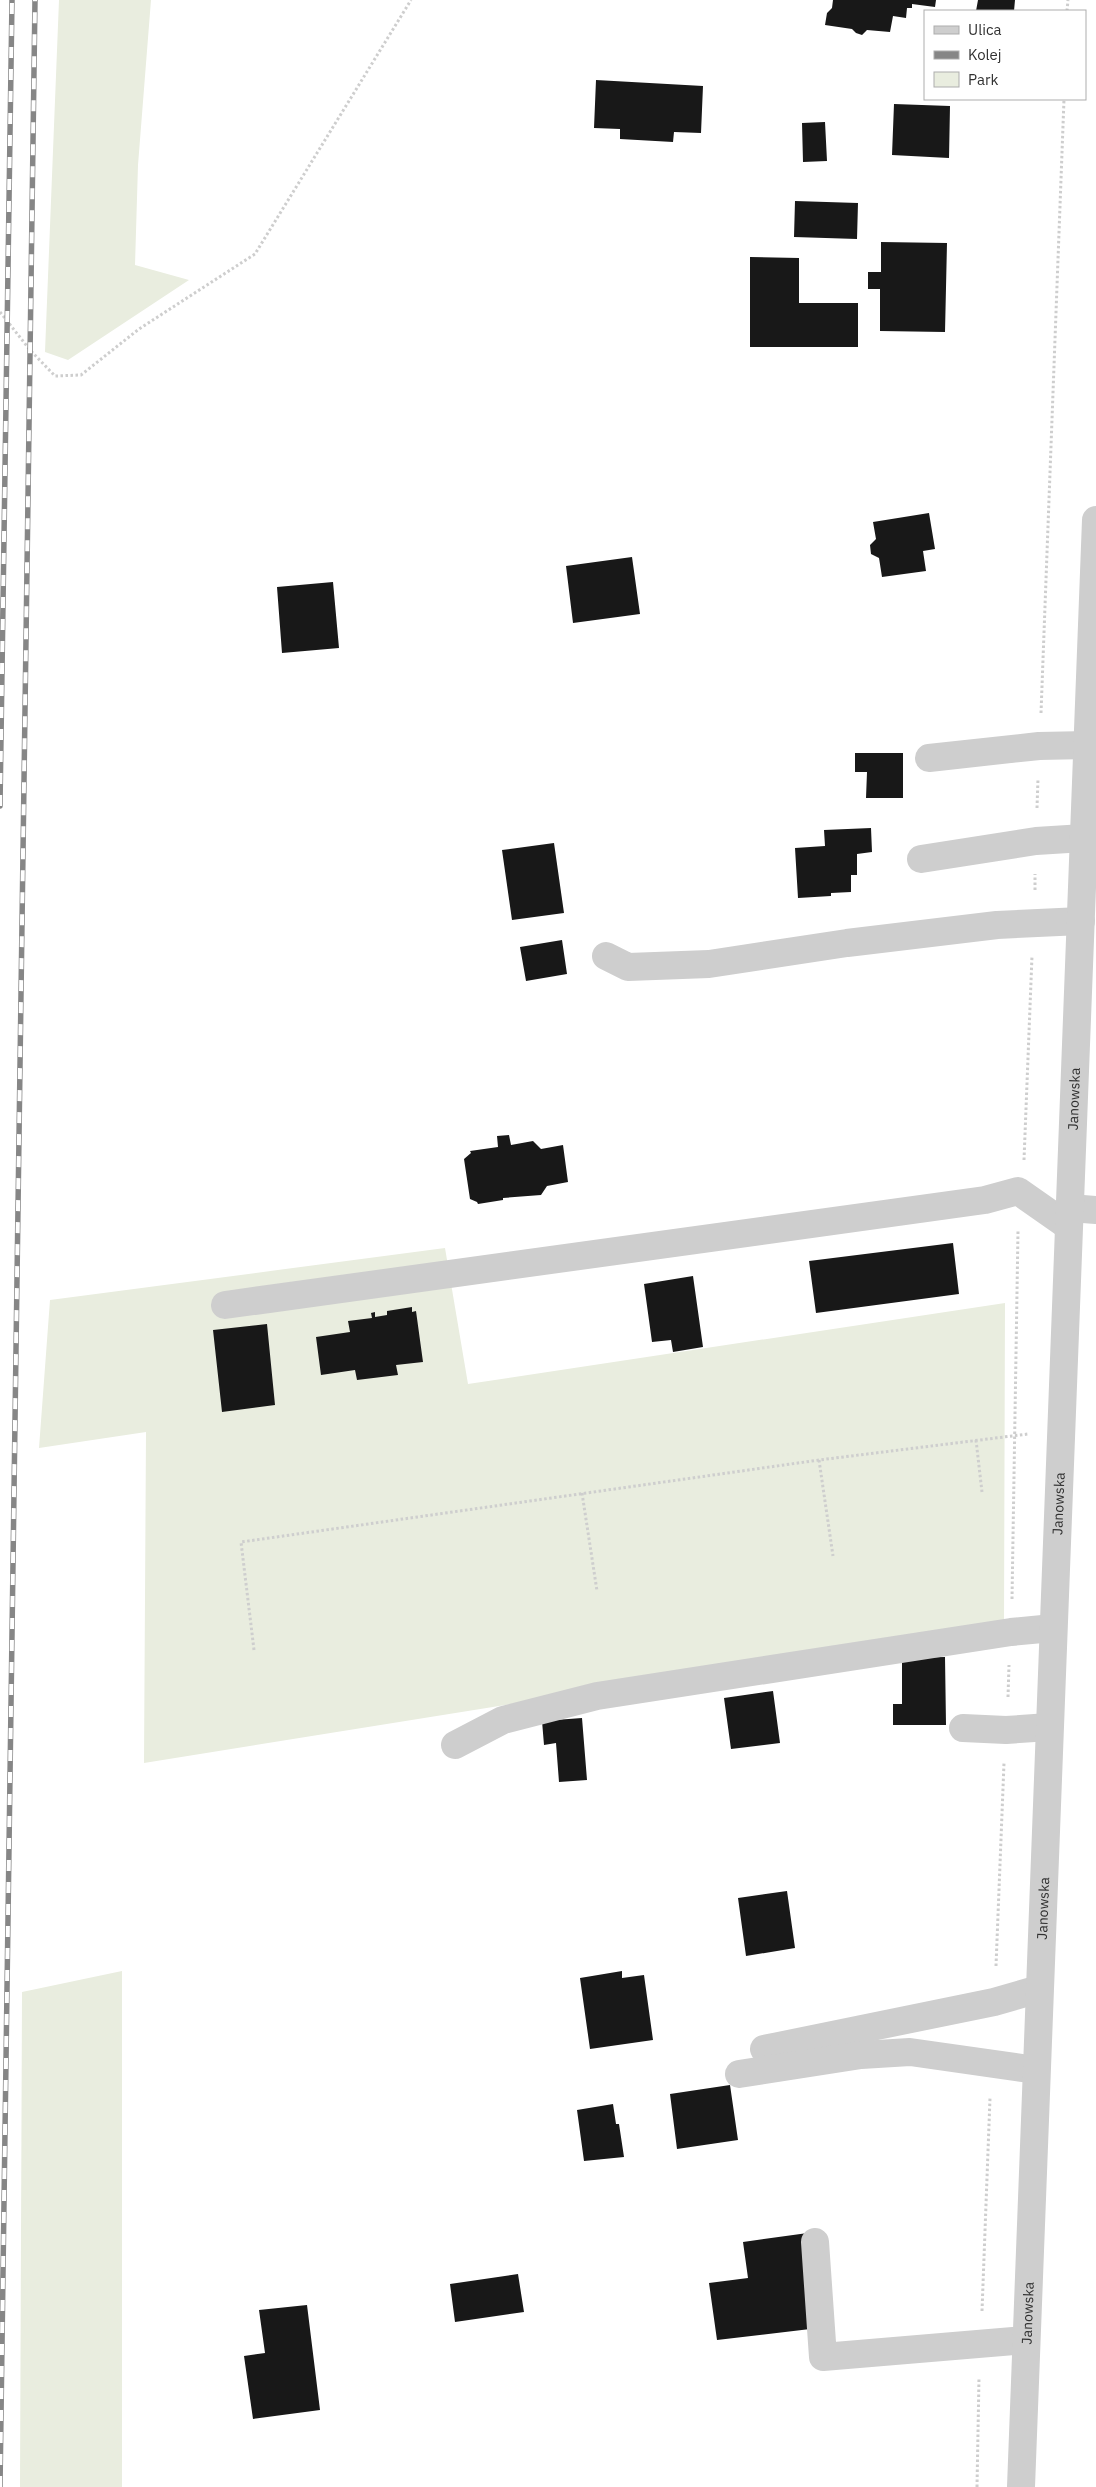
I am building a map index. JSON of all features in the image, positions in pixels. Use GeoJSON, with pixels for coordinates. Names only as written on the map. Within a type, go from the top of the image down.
{"type":"FeatureCollection","features":[{"type":"Feature","properties":{"kind":"street","name":"Janowska"},"geometry":{"type":"LineString","coordinates":[[1021,2487],[1061,1431],[1078,1215],[1081,920],[1096,520]]}},
{"type":"Feature","properties":{"kind":"street"},"geometry":{"type":"LineString","coordinates":[[929,758],[1039,746],[1088,746]]}},
{"type":"Feature","properties":{"kind":"street"},"geometry":{"type":"LineString","coordinates":[[921,859],[1036,842],[1084,838]]}},
{"type":"Feature","properties":{"kind":"street"},"geometry":{"type":"LineString","coordinates":[[606,956],[628,968],[709,964],[846,943],[997,925],[1081,920]]}},
{"type":"Feature","properties":{"kind":"street"},"geometry":{"type":"LineString","coordinates":[[226,1305],[985,1200],[1018,1192],[1078,1215]]}},
{"type":"Feature","properties":{"kind":"street"},"geometry":{"type":"LineString","coordinates":[[455,1745],[503,1720],[597,1696],[1011,1632],[1053,1628]]}},
{"type":"Feature","properties":{"kind":"street"},"geometry":{"type":"LineString","coordinates":[[963,1728],[1006,1730],[1049,1727]]}},
{"type":"Feature","properties":{"kind":"street"},"geometry":{"type":"LineString","coordinates":[[764,2049],[994,2002],[1039,1989]]}},
{"type":"Feature","properties":{"kind":"street"},"geometry":{"type":"LineString","coordinates":[[738,2074],[861,2056],[910,2052],[991,2062],[1036,2070]]}},
{"type":"Feature","properties":{"kind":"street"},"geometry":{"type":"LineString","coordinates":[[815,2242],[823,2357],[1026,2340]]}},
{"type":"Feature","properties":{"kind":"path"},"geometry":{"type":"LineString","coordinates":[[0,312],[30,350],[55,376],[81,375],[139,329],[255,254],[411,0]]}},
{"type":"Feature","properties":{"kind":"path"},"geometry":{"type":"LineString","coordinates":[[994,2002],[1011,1632],[1018,1192],[1024,1157],[1064,100]]}},
{"type":"Feature","properties":{"kind":"path"},"geometry":{"type":"LineString","coordinates":[[254,1650],[241,1542],[819,1460],[1015,1435],[1061,1431]]}},
{"type":"Feature","properties":{"kind":"path"},"geometry":{"type":"LineString","coordinates":[[976,1440],[982,1492]]}},
{"type":"Feature","properties":{"kind":"path"},"geometry":{"type":"LineString","coordinates":[[819,1460],[833,1556]]}},
{"type":"Feature","properties":{"kind":"path"},"geometry":{"type":"LineString","coordinates":[[582,1493],[596,1591]]}},
{"type":"Feature","properties":{"kind":"path"},"geometry":{"type":"LineString","coordinates":[[977,2487],[980,2344],[991,2062]]}},
{"type":"Feature","properties":{"kind":"green space"},"geometry":{"type":"Polygon","coordinates":[[[59,0],[151,0],[138,165],[135,265],[189,280],[68,360],[45,352],[59,0]]]}},
{"type":"Feature","properties":{"kind":"green space"},"geometry":{"type":"Polygon","coordinates":[[[445,1248],[468,1384],[1005,1303],[1004,1625],[144,1763],[146,1432],[39,1448],[50,1300],[445,1248]]]}},
{"type":"Feature","properties":{"kind":"green space"},"geometry":{"type":"Polygon","coordinates":[[[122,1971],[122,2487],[20,2487],[22,1992],[122,1971]]]}},
{"type":"Feature","properties":{"kind":"building"},"geometry":{"type":"Polygon","coordinates":[[[833,0],[936,0],[935,7],[912,4],[912,8],[907,8],[906,18],[893,16],[890,32],[867,30],[862,35],[852,29],[825,25],[827,13],[832,8],[833,0]]]}},
{"type":"Feature","properties":{"kind":"building"},"geometry":{"type":"Polygon","coordinates":[[[978,0],[1015,0],[1014,10],[976,10],[978,0]]]}},
{"type":"Feature","properties":{"kind":"building"},"geometry":{"type":"Polygon","coordinates":[[[596,80],[703,86],[701,133],[674,132],[673,142],[620,139],[620,129],[594,128],[596,80]]]}},
{"type":"Feature","properties":{"kind":"building"},"geometry":{"type":"Polygon","coordinates":[[[894,104],[950,106],[949,158],[892,155],[894,104]]]}},
{"type":"Feature","properties":{"kind":"building"},"geometry":{"type":"Polygon","coordinates":[[[825,122],[827,161],[803,162],[802,123],[825,122]]]}},
{"type":"Feature","properties":{"kind":"building"},"geometry":{"type":"Polygon","coordinates":[[[795,201],[858,203],[857,239],[794,237],[795,201]]]}},
{"type":"Feature","properties":{"kind":"building"},"geometry":{"type":"Polygon","coordinates":[[[881,242],[947,243],[945,332],[880,331],[880,289],[868,289],[868,272],[881,272],[881,242]]]}},
{"type":"Feature","properties":{"kind":"building"},"geometry":{"type":"Polygon","coordinates":[[[750,257],[799,258],[799,303],[858,303],[858,347],[750,347],[750,257]]]}},
{"type":"Feature","properties":{"kind":"building"},"geometry":{"type":"Polygon","coordinates":[[[929,513],[935,549],[923,551],[926,571],[882,577],[879,558],[871,554],[870,545],[876,539],[873,522],[929,513]]]}},
{"type":"Feature","properties":{"kind":"building"},"geometry":{"type":"Polygon","coordinates":[[[632,557],[640,614],[573,623],[566,566],[632,557]]]}},
{"type":"Feature","properties":{"kind":"building"},"geometry":{"type":"Polygon","coordinates":[[[333,582],[339,648],[282,653],[277,587],[333,582]]]}},
{"type":"Feature","properties":{"kind":"building"},"geometry":{"type":"Polygon","coordinates":[[[855,753],[903,753],[903,798],[866,798],[867,772],[855,772],[855,753]]]}},
{"type":"Feature","properties":{"kind":"building"},"geometry":{"type":"Polygon","coordinates":[[[871,828],[872,852],[857,854],[857,875],[851,875],[851,892],[831,893],[831,896],[798,898],[795,848],[825,846],[824,830],[871,828]]]}},
{"type":"Feature","properties":{"kind":"building"},"geometry":{"type":"Polygon","coordinates":[[[554,843],[564,913],[512,920],[502,850],[554,843]]]}},
{"type":"Feature","properties":{"kind":"building"},"geometry":{"type":"Polygon","coordinates":[[[562,940],[567,974],[526,981],[520,947],[562,940]]]}},
{"type":"Feature","properties":{"kind":"building"},"geometry":{"type":"Polygon","coordinates":[[[509,1135],[511,1145],[533,1141],[541,1149],[563,1145],[568,1182],[547,1186],[541,1195],[503,1198],[503,1200],[478,1204],[470,1199],[464,1159],[471,1153],[470,1151],[498,1147],[497,1136],[509,1135]]]}},
{"type":"Feature","properties":{"kind":"building"},"geometry":{"type":"Polygon","coordinates":[[[953,1243],[959,1294],[816,1313],[809,1261],[953,1243]]]}},
{"type":"Feature","properties":{"kind":"building"},"geometry":{"type":"Polygon","coordinates":[[[693,1276],[703,1347],[673,1352],[671,1340],[652,1342],[644,1284],[693,1276]]]}},
{"type":"Feature","properties":{"kind":"building"},"geometry":{"type":"Polygon","coordinates":[[[412,1307],[412,1312],[416,1311],[423,1362],[396,1365],[398,1375],[357,1380],[355,1370],[321,1375],[316,1337],[350,1332],[348,1321],[372,1318],[371,1313],[375,1312],[375,1317],[387,1315],[387,1311],[412,1307]]]}},
{"type":"Feature","properties":{"kind":"building"},"geometry":{"type":"Polygon","coordinates":[[[267,1324],[275,1405],[222,1412],[213,1330],[267,1324]]]}},
{"type":"Feature","properties":{"kind":"building"},"geometry":{"type":"Polygon","coordinates":[[[945,1657],[946,1725],[893,1725],[893,1704],[902,1704],[902,1658],[945,1657]]]}},
{"type":"Feature","properties":{"kind":"building"},"geometry":{"type":"Polygon","coordinates":[[[773,1691],[780,1743],[731,1749],[724,1698],[773,1691]]]}},
{"type":"Feature","properties":{"kind":"building"},"geometry":{"type":"Polygon","coordinates":[[[582,1718],[587,1780],[559,1782],[556,1743],[544,1745],[542,1721],[582,1718]]]}},
{"type":"Feature","properties":{"kind":"building"},"geometry":{"type":"Polygon","coordinates":[[[787,1891],[795,1948],[746,1956],[738,1898],[787,1891]]]}},
{"type":"Feature","properties":{"kind":"building"},"geometry":{"type":"Polygon","coordinates":[[[622,1971],[622,1978],[644,1975],[653,2040],[590,2049],[580,1978],[622,1971]]]}},
{"type":"Feature","properties":{"kind":"building"},"geometry":{"type":"Polygon","coordinates":[[[730,2085],[738,2140],[677,2149],[670,2094],[730,2085]]]}},
{"type":"Feature","properties":{"kind":"building"},"geometry":{"type":"Polygon","coordinates":[[[613,2104],[616,2124],[619,2124],[624,2157],[584,2161],[577,2110],[613,2104]]]}},
{"type":"Feature","properties":{"kind":"building"},"geometry":{"type":"Polygon","coordinates":[[[815,2232],[827,2327],[717,2340],[709,2283],[748,2278],[743,2242],[815,2232]]]}},
{"type":"Feature","properties":{"kind":"building"},"geometry":{"type":"Polygon","coordinates":[[[518,2274],[524,2312],[455,2322],[450,2284],[518,2274]]]}},
{"type":"Feature","properties":{"kind":"building"},"geometry":{"type":"Polygon","coordinates":[[[307,2305],[320,2410],[253,2419],[244,2356],[265,2353],[259,2310],[307,2305]]]}},
{"type":"Feature","properties":{"kind":"railway"},"geometry":{"type":"LineString","coordinates":[[0,806],[12,0]]}},
{"type":"Feature","properties":{"kind":"railway"},"geometry":{"type":"LineString","coordinates":[[0,2487],[35,0]]}}]}
